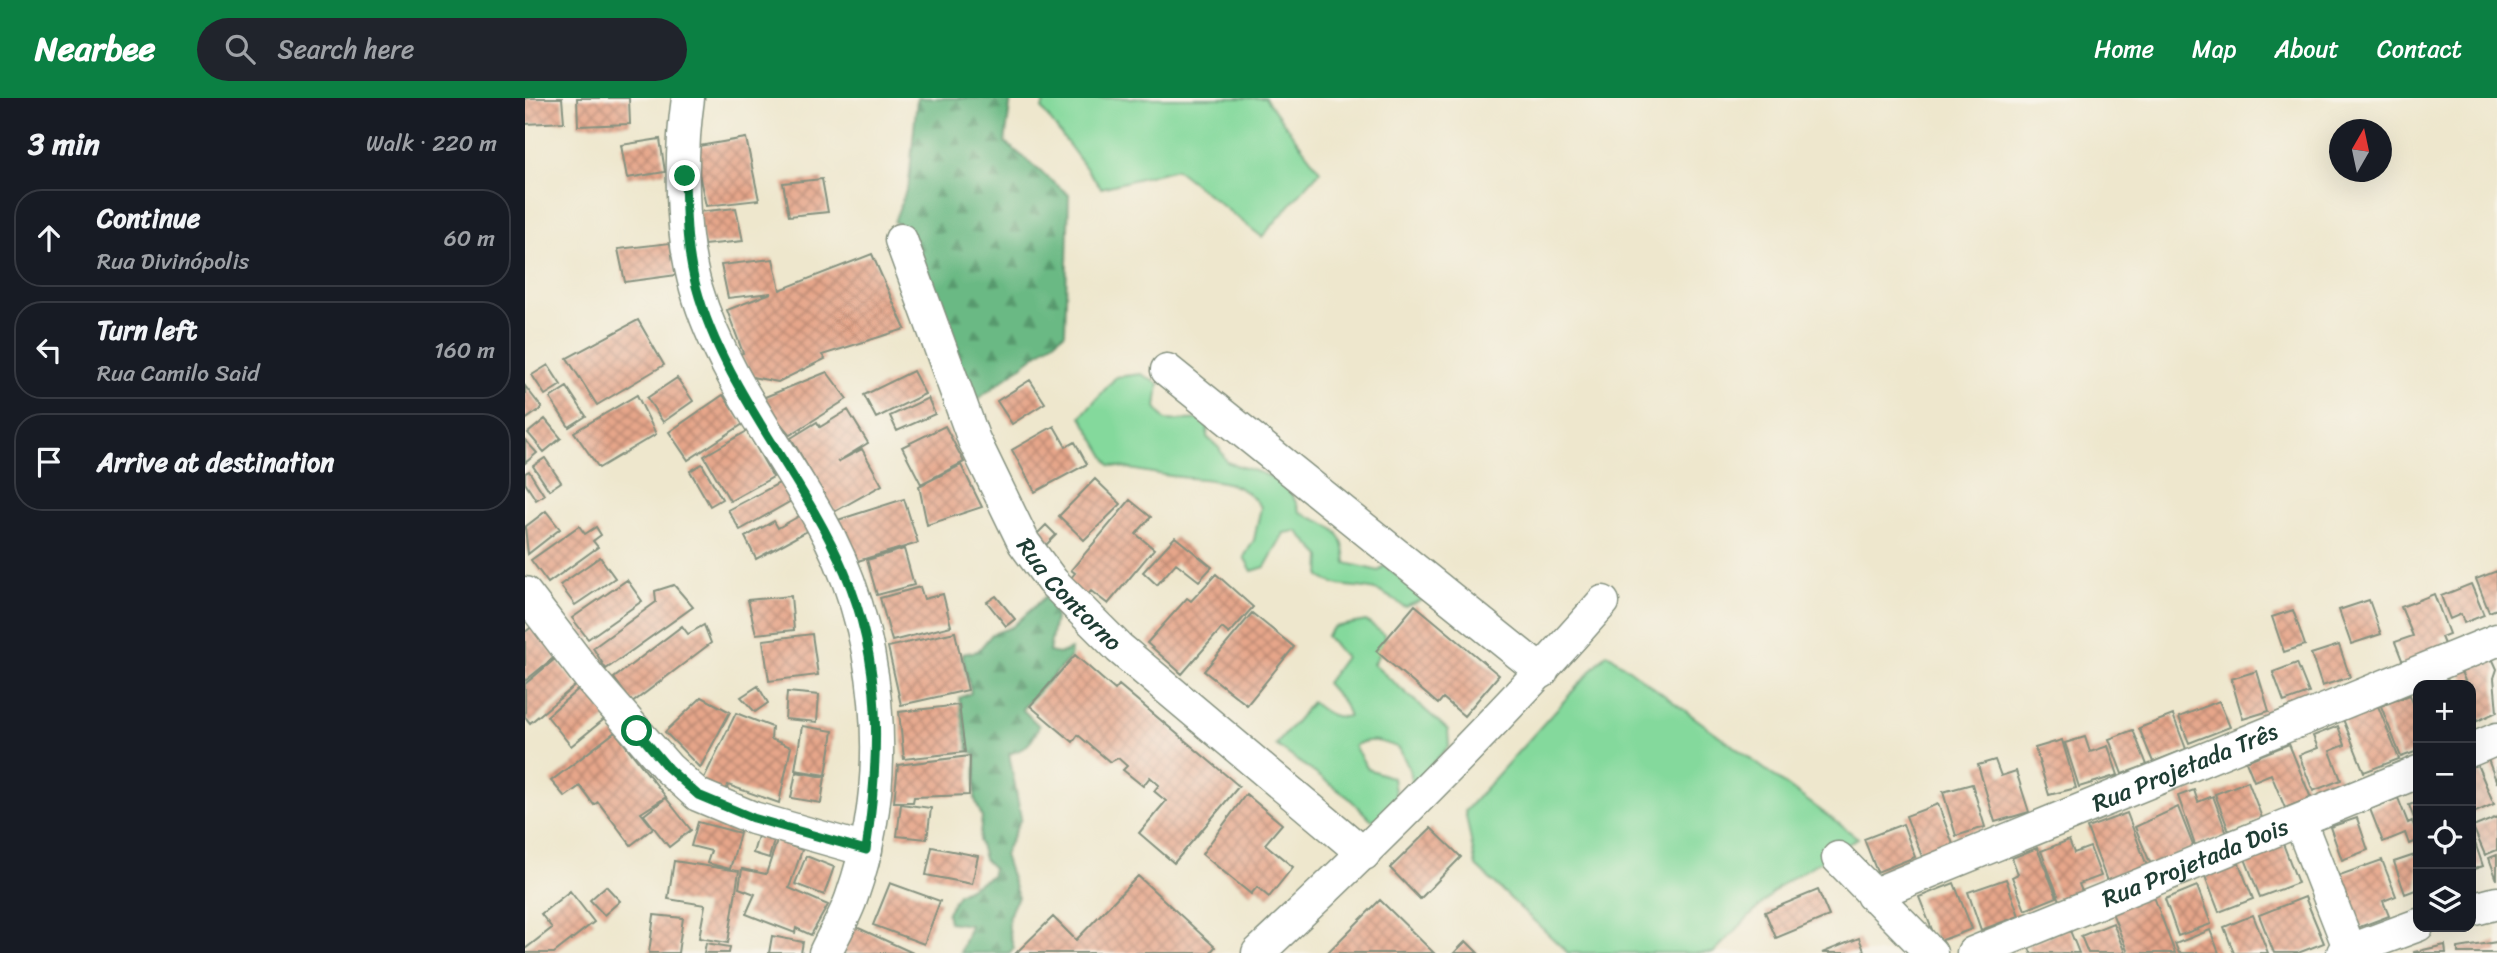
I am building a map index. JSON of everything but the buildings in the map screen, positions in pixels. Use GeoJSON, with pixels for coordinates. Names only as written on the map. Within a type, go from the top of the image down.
{"type":"FeatureCollection","features":[{"type":"Feature","properties":{"kind":"street"},"geometry":{"type":"LineString","coordinates":[[688,98],[686,242],[696,288],[720,351],[820,518],[846,575],[874,684],[876,784],[866,850],[852,897],[825,953]]}},
{"type":"Feature","properties":{"kind":"street","name":"Rua Contorno"},"geometry":{"type":"LineString","coordinates":[[901,240],[974,440],[1024,543],[1052,581],[1119,648],[1364,854]]}},
{"type":"Feature","properties":{"kind":"street"},"geometry":{"type":"LineString","coordinates":[[1167,370],[1542,672]]}},
{"type":"Feature","properties":{"kind":"street"},"geometry":{"type":"LineString","coordinates":[[525,593],[590,678],[668,768],[698,795],[753,818],[866,850]]}},
{"type":"Feature","properties":{"kind":"street"},"geometry":{"type":"LineString","coordinates":[[1258,953],[1364,854],[1542,672],[1603,602]]}},
{"type":"Feature","properties":{"kind":"street","name":"Rua Projetada Três"},"geometry":{"type":"LineString","coordinates":[[1872,895],[2497,640]]}},
{"type":"Feature","properties":{"kind":"street"},"geometry":{"type":"LineString","coordinates":[[2476,748],[2497,739]]}},
{"type":"Feature","properties":{"kind":"street","name":"Rua Projetada Dois"},"geometry":{"type":"LineString","coordinates":[[1973,953],[2413,774]]}},
{"type":"Feature","properties":{"kind":"street"},"geometry":{"type":"LineString","coordinates":[[2300,822],[2346,952],[2413,927]]}},
{"type":"Feature","properties":{"kind":"street"},"geometry":{"type":"LineString","coordinates":[[1837,858],[1931,953]]}},
{"type":"Feature","properties":{"kind":"street"},"geometry":{"type":"LineString","coordinates":[[2476,909],[2497,903]]}},
{"type":"Feature","properties":{"kind":"green space"},"geometry":{"type":"Polygon","coordinates":[[[917,98],[1011,98],[1005,142],[1069,195],[1065,333],[970,405],[909,229],[894,222],[909,182],[917,98]]]}},
{"type":"Feature","properties":{"kind":"green space"},"geometry":{"type":"Polygon","coordinates":[[[1045,98],[1265,98],[1320,171],[1262,237],[1176,169],[1101,188],[1042,109],[1045,98]]]}},
{"type":"Feature","properties":{"kind":"green space"},"geometry":{"type":"Polygon","coordinates":[[[1141,374],[1159,384],[1156,407],[1165,420],[1208,421],[1207,437],[1219,448],[1227,462],[1280,482],[1294,499],[1300,512],[1327,525],[1338,534],[1345,551],[1346,563],[1379,571],[1385,565],[1425,599],[1405,607],[1375,590],[1327,581],[1320,577],[1321,556],[1297,531],[1284,533],[1265,567],[1252,571],[1244,557],[1254,540],[1261,507],[1242,489],[1221,481],[1171,476],[1110,465],[1081,416],[1116,377],[1141,374]]]}},
{"type":"Feature","properties":{"kind":"green space"},"geometry":{"type":"Polygon","coordinates":[[[1046,596],[1057,606],[1049,652],[1059,654],[1071,649],[1070,658],[1022,709],[1039,726],[1034,736],[1020,750],[1009,754],[1021,818],[1004,855],[1018,897],[1011,910],[1009,922],[1014,948],[1009,953],[960,953],[970,925],[949,922],[947,912],[958,894],[991,876],[993,868],[984,859],[979,841],[982,817],[975,799],[976,756],[968,749],[959,698],[971,693],[962,654],[978,651],[992,634],[1012,627],[1046,596]]]}},
{"type":"Feature","properties":{"kind":"green space"},"geometry":{"type":"Polygon","coordinates":[[[1366,621],[1385,635],[1384,646],[1373,664],[1448,730],[1449,746],[1412,786],[1409,768],[1399,748],[1371,741],[1354,746],[1368,769],[1393,778],[1396,799],[1378,821],[1371,820],[1349,798],[1276,745],[1312,702],[1334,716],[1349,716],[1343,702],[1326,683],[1345,657],[1326,636],[1334,627],[1366,621]]]}},
{"type":"Feature","properties":{"kind":"green space"},"geometry":{"type":"Polygon","coordinates":[[[1607,653],[1858,838],[1781,885],[1713,953],[1568,953],[1476,866],[1465,811],[1607,653]]]}},
{"type":"Feature","properties":{"kind":"route"},"geometry":{"type":"LineString","coordinates":[[637,731],[668,768],[698,795],[753,818],[866,850],[876,784],[877,732],[874,684],[860,622],[846,575],[820,518],[720,351],[696,288],[686,242],[685,176]]}}]}
